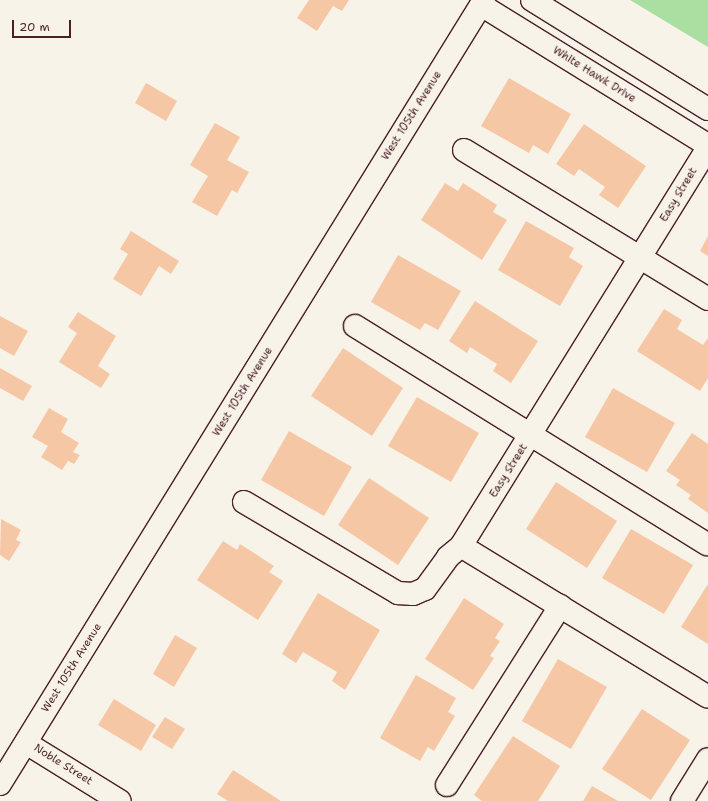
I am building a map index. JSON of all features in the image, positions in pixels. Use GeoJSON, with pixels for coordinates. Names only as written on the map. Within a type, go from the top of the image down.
{"type":"FeatureCollection","features":[{"type":"Feature","properties":{"kind":"street"},"geometry":{"type":"LineString","coordinates":[[532,0],[708,109]]}},
{"type":"Feature","properties":{"kind":"street","name":"White Hawk Drive"},"geometry":{"type":"LineString","coordinates":[[482,3],[708,145]]}},
{"type":"Feature","properties":{"kind":"street","name":"West 105th Avenue"},"geometry":{"type":"LineString","coordinates":[[0,784],[482,3]]}},
{"type":"Feature","properties":{"kind":"street","name":"Easy Street"},"geometry":{"type":"LineString","coordinates":[[244,502],[398,593],[413,594],[425,589],[448,557],[461,546],[532,434],[708,148]]}},
{"type":"Feature","properties":{"kind":"street"},"geometry":{"type":"LineString","coordinates":[[464,150],[708,299]]}},
{"type":"Feature","properties":{"kind":"street"},"geometry":{"type":"LineString","coordinates":[[355,326],[532,434],[707,544]]}},
{"type":"Feature","properties":{"kind":"street"},"geometry":{"type":"LineString","coordinates":[[461,546],[708,698]]}},
{"type":"Feature","properties":{"kind":"street"},"geometry":{"type":"LineString","coordinates":[[447,785],[560,606]]}},
{"type":"Feature","properties":{"kind":"street","name":"Noble Street"},"geometry":{"type":"LineString","coordinates":[[26,743],[120,801]]}},
{"type":"Feature","properties":{"kind":"street"},"geometry":{"type":"LineString","coordinates":[[682,801],[708,760]]}},
{"type":"Feature","properties":{"kind":"green space"},"geometry":{"type":"Polygon","coordinates":[[[630,0],[708,0],[708,47],[630,0]]]}},
{"type":"Feature","properties":{"kind":"building"},"geometry":{"type":"Polygon","coordinates":[[[309,0],[349,0],[342,11],[333,6],[317,31],[297,18],[309,0]]]}},
{"type":"Feature","properties":{"kind":"building"},"geometry":{"type":"Polygon","coordinates":[[[509,78],[571,114],[548,154],[533,145],[529,153],[481,126],[509,78]]]}},
{"type":"Feature","properties":{"kind":"building"},"geometry":{"type":"Polygon","coordinates":[[[146,83],[177,101],[166,121],[135,103],[146,83]]]}},
{"type":"Feature","properties":{"kind":"building"},"geometry":{"type":"Polygon","coordinates":[[[215,123],[240,137],[227,160],[249,172],[237,193],[232,190],[217,216],[192,202],[208,176],[190,165],[215,123]]]}},
{"type":"Feature","properties":{"kind":"building"},"geometry":{"type":"Polygon","coordinates":[[[584,124],[646,166],[618,208],[599,195],[605,187],[579,169],[574,176],[556,164],[584,124]]]}},
{"type":"Feature","properties":{"kind":"building"},"geometry":{"type":"Polygon","coordinates":[[[445,183],[458,191],[463,183],[497,205],[493,212],[507,220],[482,260],[421,220],[445,183]]]}},
{"type":"Feature","properties":{"kind":"building"},"geometry":{"type":"Polygon","coordinates":[[[526,221],[574,248],[569,257],[583,266],[560,306],[498,270],[526,221]]]}},
{"type":"Feature","properties":{"kind":"building"},"geometry":{"type":"Polygon","coordinates":[[[131,231],[179,261],[171,274],[159,266],[141,296],[113,279],[128,254],[120,249],[131,231]]]}},
{"type":"Feature","properties":{"kind":"building"},"geometry":{"type":"Polygon","coordinates":[[[708,236],[708,256],[700,251],[708,236]]]}},
{"type":"Feature","properties":{"kind":"building"},"geometry":{"type":"Polygon","coordinates":[[[398,255],[461,291],[438,330],[425,323],[420,330],[371,302],[398,255]]]}},
{"type":"Feature","properties":{"kind":"building"},"geometry":{"type":"Polygon","coordinates":[[[475,301],[538,341],[511,383],[493,371],[497,364],[470,347],[467,353],[449,341],[475,301]]]}},
{"type":"Feature","properties":{"kind":"building"},"geometry":{"type":"Polygon","coordinates":[[[664,309],[682,320],[677,329],[703,345],[708,338],[708,378],[700,391],[637,351],[664,309]]]}},
{"type":"Feature","properties":{"kind":"building"},"geometry":{"type":"Polygon","coordinates":[[[78,312],[116,336],[98,366],[110,374],[101,388],[59,362],[77,333],[68,327],[78,312]]]}},
{"type":"Feature","properties":{"kind":"building"},"geometry":{"type":"Polygon","coordinates":[[[0,316],[28,331],[14,356],[0,348],[0,316]]]}},
{"type":"Feature","properties":{"kind":"building"},"geometry":{"type":"Polygon","coordinates":[[[343,348],[403,388],[372,436],[311,396],[343,348]]]}},
{"type":"Feature","properties":{"kind":"building"},"geometry":{"type":"Polygon","coordinates":[[[0,368],[32,386],[23,401],[0,388],[0,368]]]}},
{"type":"Feature","properties":{"kind":"building"},"geometry":{"type":"Polygon","coordinates":[[[613,388],[675,423],[647,472],[585,437],[613,388]]]}},
{"type":"Feature","properties":{"kind":"building"},"geometry":{"type":"Polygon","coordinates":[[[417,397],[479,433],[451,482],[388,446],[417,397]]]}},
{"type":"Feature","properties":{"kind":"building"},"geometry":{"type":"Polygon","coordinates":[[[49,408],[68,419],[61,432],[79,443],[73,452],[80,455],[74,464],[68,461],[62,470],[41,457],[48,446],[32,437],[49,408]]]}},
{"type":"Feature","properties":{"kind":"building"},"geometry":{"type":"Polygon","coordinates":[[[289,431],[352,467],[324,516],[261,480],[289,431]]]}},
{"type":"Feature","properties":{"kind":"building"},"geometry":{"type":"Polygon","coordinates":[[[692,433],[708,444],[708,513],[688,499],[691,495],[676,485],[680,480],[666,471],[692,433]]]}},
{"type":"Feature","properties":{"kind":"building"},"geometry":{"type":"Polygon","coordinates":[[[369,478],[429,518],[398,565],[338,525],[369,478]]]}},
{"type":"Feature","properties":{"kind":"building"},"geometry":{"type":"Polygon","coordinates":[[[556,482],[617,521],[587,568],[526,529],[556,482]]]}},
{"type":"Feature","properties":{"kind":"building"},"geometry":{"type":"Polygon","coordinates":[[[1,519],[21,530],[16,540],[21,542],[9,561],[0,555],[1,519]]]}},
{"type":"Feature","properties":{"kind":"building"},"geometry":{"type":"Polygon","coordinates":[[[631,529],[693,565],[664,614],[602,578],[631,529]]]}},
{"type":"Feature","properties":{"kind":"building"},"geometry":{"type":"Polygon","coordinates":[[[223,541],[237,550],[240,544],[274,566],[269,572],[283,581],[258,620],[197,580],[223,541]]]}},
{"type":"Feature","properties":{"kind":"building"},"geometry":{"type":"Polygon","coordinates":[[[708,584],[708,644],[681,627],[708,584]]]}},
{"type":"Feature","properties":{"kind":"building"},"geometry":{"type":"Polygon","coordinates":[[[318,593],[380,630],[345,690],[332,681],[337,672],[303,652],[296,663],[282,654],[318,593]]]}},
{"type":"Feature","properties":{"kind":"building"},"geometry":{"type":"Polygon","coordinates":[[[464,598],[504,624],[495,638],[500,641],[490,656],[494,658],[473,690],[425,659],[464,598]]]}},
{"type":"Feature","properties":{"kind":"building"},"geometry":{"type":"Polygon","coordinates":[[[175,635],[197,648],[174,687],[153,674],[175,635]]]}},
{"type":"Feature","properties":{"kind":"building"},"geometry":{"type":"Polygon","coordinates":[[[558,659],[607,687],[571,749],[522,721],[558,659]]]}},
{"type":"Feature","properties":{"kind":"building"},"geometry":{"type":"Polygon","coordinates":[[[416,675],[456,698],[448,712],[455,716],[434,751],[428,747],[420,761],[380,738],[416,675]]]}},
{"type":"Feature","properties":{"kind":"building"},"geometry":{"type":"Polygon","coordinates":[[[114,699],[156,725],[141,751],[98,725],[114,699]]]}},
{"type":"Feature","properties":{"kind":"building"},"geometry":{"type":"Polygon","coordinates":[[[642,709],[690,740],[651,800],[602,769],[642,709]]]}},
{"type":"Feature","properties":{"kind":"building"},"geometry":{"type":"Polygon","coordinates":[[[165,717],[185,729],[172,749],[152,737],[165,717]]]}},
{"type":"Feature","properties":{"kind":"building"},"geometry":{"type":"Polygon","coordinates":[[[513,736],[560,766],[538,801],[482,801],[474,795],[513,736]]]}},
{"type":"Feature","properties":{"kind":"building"},"geometry":{"type":"Polygon","coordinates":[[[233,770],[281,801],[228,801],[217,794],[233,770]]]}},
{"type":"Feature","properties":{"kind":"building"},"geometry":{"type":"Polygon","coordinates":[[[592,786],[618,801],[583,801],[592,786]]]}}]}
